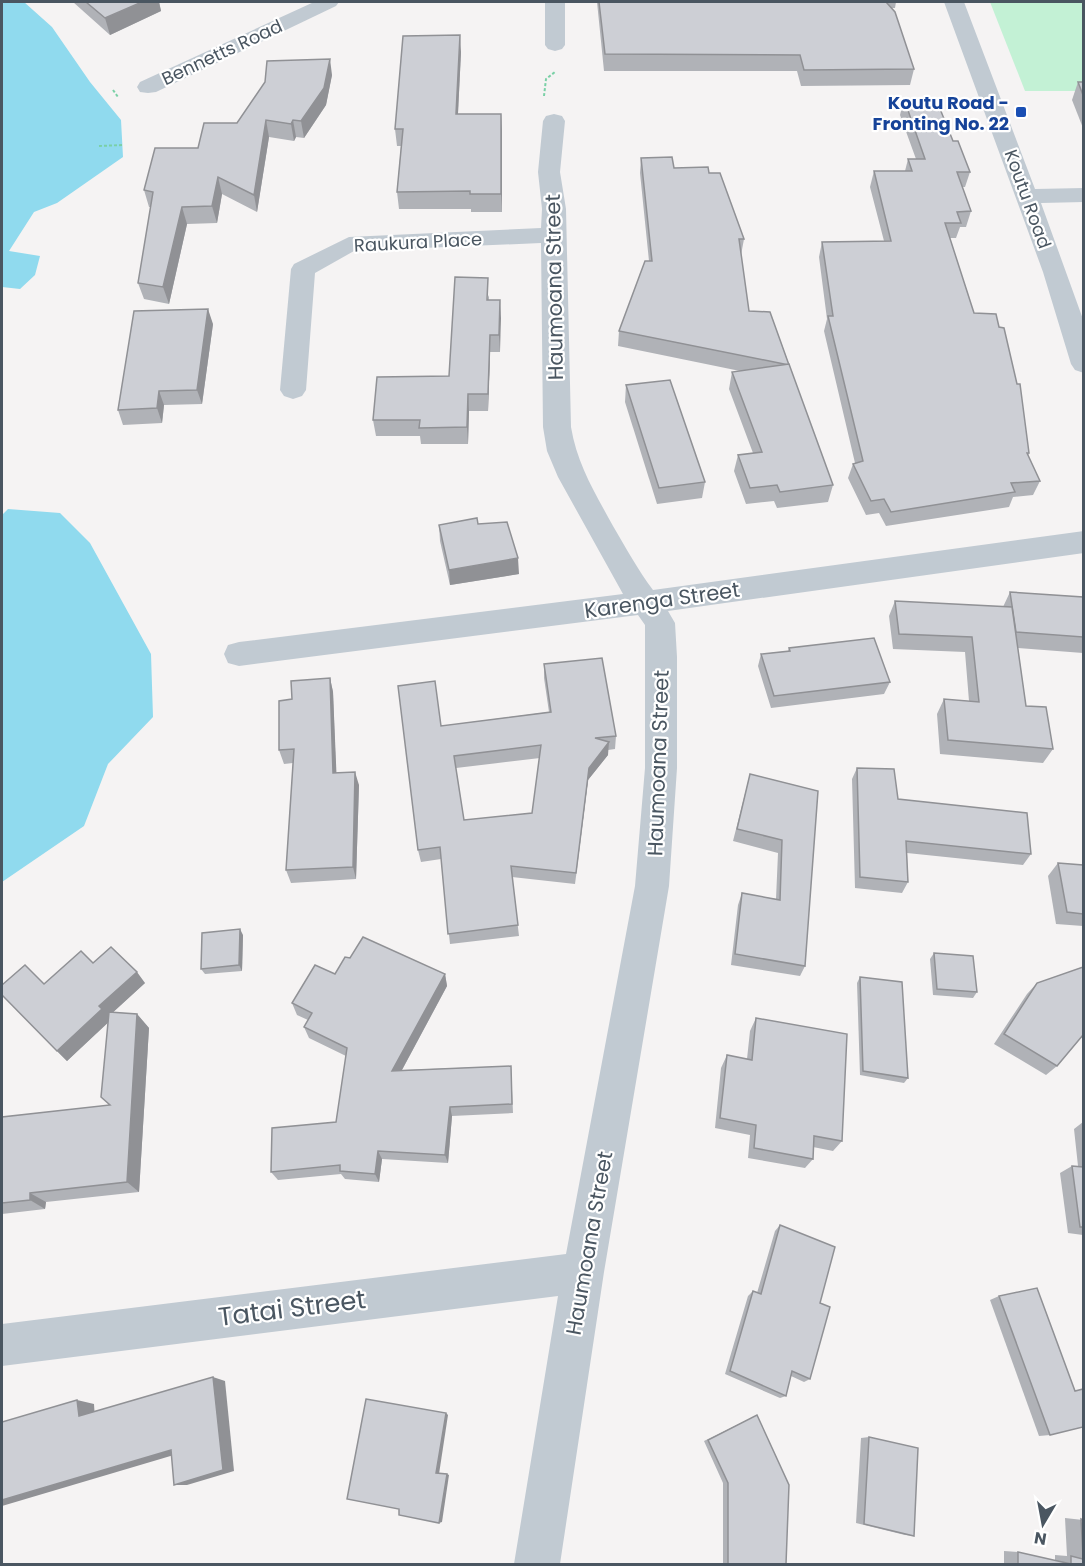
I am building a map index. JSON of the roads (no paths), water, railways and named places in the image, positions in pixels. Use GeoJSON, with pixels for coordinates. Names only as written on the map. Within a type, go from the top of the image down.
{"type":"FeatureCollection","features":[{"type":"Feature","properties":{"kind":"street","name":"Bennetts Road"},"geometry":{"type":"LineString","coordinates":[[148,87],[328,2]]}},
{"type":"Feature","properties":{"kind":"street"},"geometry":{"type":"LineString","coordinates":[[555,2],[555,45]]}},
{"type":"Feature","properties":{"kind":"street","name":"Koutu Road"},"geometry":{"type":"LineString","coordinates":[[954,2],[1055,272],[1083,364]]}},
{"type":"Feature","properties":{"kind":"street","name":"Haumoana Street"},"geometry":{"type":"LineString","coordinates":[[537,1564],[583,1272],[652,886],[661,768],[660,623],[631,583],[572,477],[561,451],[557,427],[553,235],[555,209],[549,172],[554,121]]}},
{"type":"Feature","properties":{"kind":"street"},"geometry":{"type":"LineString","coordinates":[[1027,196],[1083,195]]}},
{"type":"Feature","properties":{"kind":"street","name":"Raukura Place"},"geometry":{"type":"LineString","coordinates":[[293,390],[303,269],[349,244],[553,235]]}},
{"type":"Feature","properties":{"kind":"street","name":"Karenga Street"},"geometry":{"type":"LineString","coordinates":[[239,654],[645,602],[1083,542]]}},
{"type":"Feature","properties":{"kind":"street","name":"Tatai Street"},"geometry":{"type":"LineString","coordinates":[[2,1345],[583,1272]]}},
{"type":"Feature","properties":{"kind":"water"},"geometry":{"type":"Polygon","coordinates":[[[2,2],[24,2],[52,27],[90,82],[121,120],[123,157],[57,203],[34,212],[9,251],[40,256],[35,275],[20,289],[2,287],[2,2]]]}},
{"type":"Feature","properties":{"kind":"water"},"geometry":{"type":"Polygon","coordinates":[[[8,509],[60,513],[90,543],[151,654],[153,717],[108,764],[84,826],[2,882],[2,515],[8,509]]]}},
{"type":"Feature","properties":{"kind":"place","name":"Koutu Road - Fronting No. 22"},"geometry":{"type":"Point","coordinates":[1021,112]}}]}
